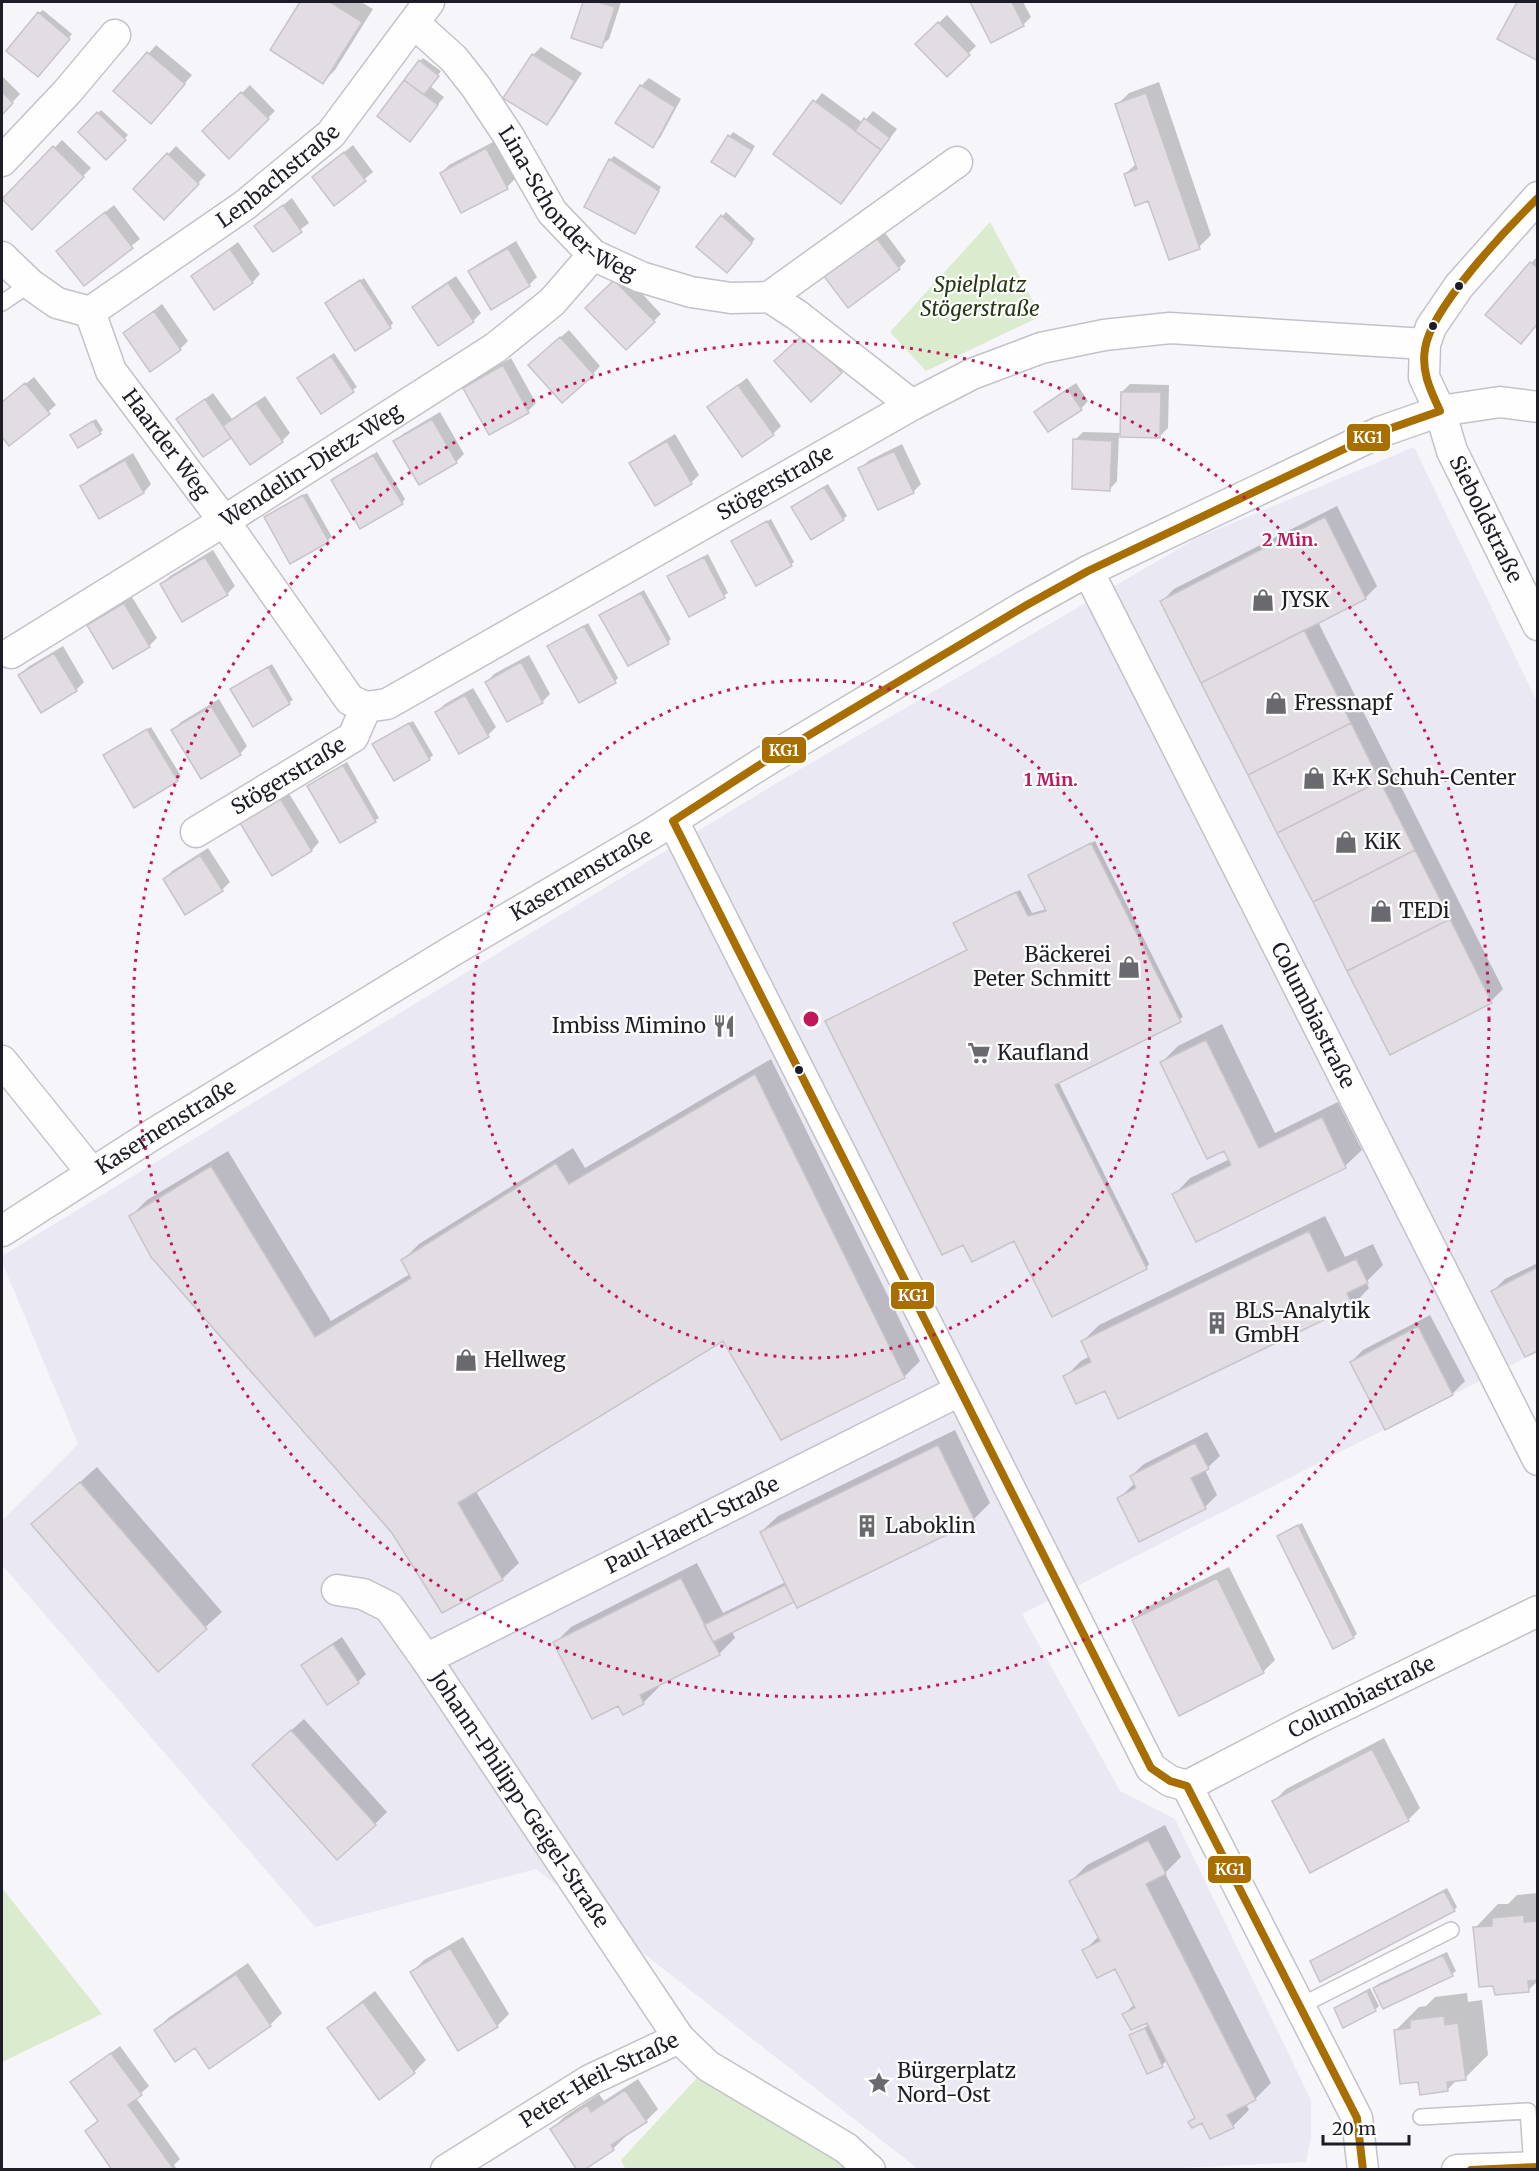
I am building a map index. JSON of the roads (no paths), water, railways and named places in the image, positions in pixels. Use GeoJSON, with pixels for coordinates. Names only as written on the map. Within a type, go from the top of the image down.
{"type":"FeatureCollection","features":[{"type":"Feature","properties":{"kind":"street","name":"Lina-Schonder-Weg"},"geometry":{"type":"LineString","coordinates":[[421,12],[508,135],[552,212],[593,255],[641,277],[691,292],[731,298],[770,297]]}},
{"type":"Feature","properties":{"kind":"street","name":"Lenbachstraße"},"geometry":{"type":"LineString","coordinates":[[90,312],[244,205],[331,134],[421,12]]}},
{"type":"Feature","properties":{"kind":"street"},"geometry":{"type":"LineString","coordinates":[[2,161],[68,91],[115,35]]}},
{"type":"Feature","properties":{"kind":"street"},"geometry":{"type":"LineString","coordinates":[[912,405],[798,315],[770,297],[957,162]]}},
{"type":"Feature","properties":{"kind":"street"},"geometry":{"type":"LineString","coordinates":[[1440,411],[1424,377],[1425,344],[1431,327],[1459,286],[1538,197]]}},
{"type":"Feature","properties":{"kind":"street","name":"Wendelin-Dietz-Weg"},"geometry":{"type":"LineString","coordinates":[[11,653],[224,521],[495,348],[552,302],[593,255]]}},
{"type":"Feature","properties":{"kind":"street"},"geometry":{"type":"LineString","coordinates":[[2,257],[30,284],[57,303],[90,312]]}},
{"type":"Feature","properties":{"kind":"street","name":"Haarder Weg"},"geometry":{"type":"LineString","coordinates":[[90,312],[111,371],[224,521],[350,700],[366,707]]}},
{"type":"Feature","properties":{"kind":"street","name":"Stögerstraße"},"geometry":{"type":"LineString","coordinates":[[196,832],[353,737],[366,707],[387,704],[912,405],[972,374],[1041,348],[1104,335],[1170,328],[1425,344]]}},
{"type":"Feature","properties":{"kind":"street","name":"Kasernenstraße"},"geometry":{"type":"LineString","coordinates":[[2,1231],[452,951],[673,821],[764,762],[1025,606],[1088,571],[1380,432],[1440,411],[1500,402],[1538,407]]}},
{"type":"Feature","properties":{"kind":"street","name":"Sieboldstraße"},"geometry":{"type":"LineString","coordinates":[[1440,411],[1452,451],[1538,625]]}},
{"type":"Feature","properties":{"kind":"street","name":"Columbiastraße"},"geometry":{"type":"LineString","coordinates":[[1088,571],[1538,1460]]}},
{"type":"Feature","properties":{"kind":"street"},"geometry":{"type":"LineString","coordinates":[[673,821],[1151,1768],[1170,1781],[1187,1786],[1300,2006],[1357,2118],[1363,2169]]}},
{"type":"Feature","properties":{"kind":"street"},"geometry":{"type":"LineString","coordinates":[[2,1061],[92,1173]]}},
{"type":"Feature","properties":{"kind":"street","name":"Paul-Haertl-Straße"},"geometry":{"type":"LineString","coordinates":[[426,1659],[959,1391]]}},
{"type":"Feature","properties":{"kind":"street","name":"Johann-Philipp-Geigel-Straße"},"geometry":{"type":"LineString","coordinates":[[337,1590],[363,1594],[389,1607],[679,2038]]}},
{"type":"Feature","properties":{"kind":"street","name":"Columbiastraße"},"geometry":{"type":"LineString","coordinates":[[1187,1786],[1308,1723],[1538,1611]]}},
{"type":"Feature","properties":{"kind":"street","name":"Peter-Heil-Straße"},"geometry":{"type":"LineString","coordinates":[[446,2169],[590,2080],[679,2038],[708,2066],[846,2148],[870,2169]]}},
{"type":"Feature","properties":{"kind":"street"},"geometry":{"type":"LineString","coordinates":[[1457,2169],[1535,2167]]}},
{"type":"Feature","properties":{"kind":"lane"},"geometry":{"type":"LineString","coordinates":[[2,303],[30,284]]}},
{"type":"Feature","properties":{"kind":"lane"},"geometry":{"type":"LineString","coordinates":[[1300,2006],[1451,1930]]}},
{"type":"Feature","properties":{"kind":"lane"},"geometry":{"type":"LineString","coordinates":[[1421,2117],[1528,2111],[1535,2167]]}},
{"type":"Feature","properties":{"kind":"place","name":"JYSK"},"geometry":{"type":"Point","coordinates":[1263,600]}},
{"type":"Feature","properties":{"kind":"place","name":"Fressnapf"},"geometry":{"type":"Point","coordinates":[1276,703]}},
{"type":"Feature","properties":{"kind":"place","name":"K+K Schuh-Center"},"geometry":{"type":"Point","coordinates":[1314,778]}},
{"type":"Feature","properties":{"kind":"place","name":"KiK"},"geometry":{"type":"Point","coordinates":[1346,842]}},
{"type":"Feature","properties":{"kind":"place","name":"TEDi"},"geometry":{"type":"Point","coordinates":[1381,911]}},
{"type":"Feature","properties":{"kind":"place","name":"Bäckerei Peter Schmitt"},"geometry":{"type":"Point","coordinates":[1129,967]}},
{"type":"Feature","properties":{"kind":"place","name":"Imbiss Mimino"},"geometry":{"type":"Point","coordinates":[724,1026]}},
{"type":"Feature","properties":{"kind":"place","name":"Kaufland"},"geometry":{"type":"Point","coordinates":[979,1053]}},
{"type":"Feature","properties":{"kind":"place","name":"BLS-Analytik GmbH"},"geometry":{"type":"Point","coordinates":[1217,1323]}},
{"type":"Feature","properties":{"kind":"place","name":"Hellweg"},"geometry":{"type":"Point","coordinates":[466,1360]}},
{"type":"Feature","properties":{"kind":"place","name":"Laboklin"},"geometry":{"type":"Point","coordinates":[867,1526]}},
{"type":"Feature","properties":{"kind":"place","name":"Bürgerplatz Nord-Ost"},"geometry":{"type":"Point","coordinates":[879,2083]}},
{"type":"Feature","properties":{"kind":"park label","name":"Spielplatz Stögerstraße"},"geometry":{"type":"Point","coordinates":[980,297]}}]}
